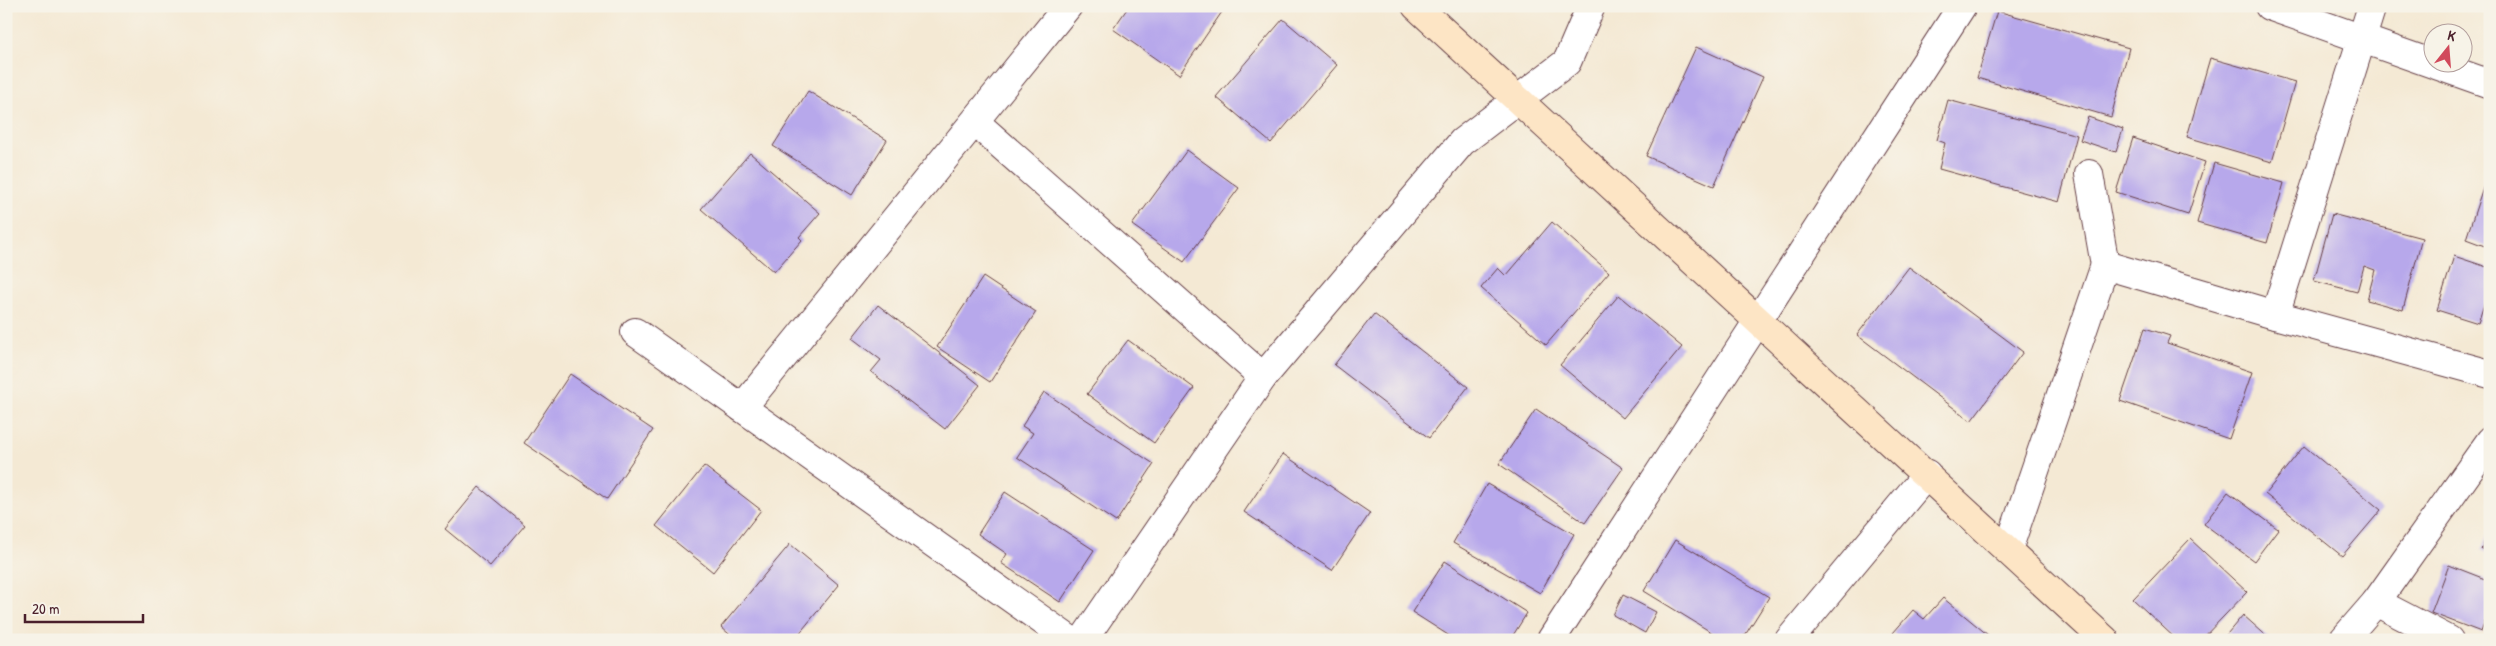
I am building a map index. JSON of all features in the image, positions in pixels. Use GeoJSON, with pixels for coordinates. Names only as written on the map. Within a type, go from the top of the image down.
{"type":"FeatureCollection","features":[{"type":"Feature","properties":{"kind":"street"},"geometry":{"type":"LineString","coordinates":[[742,408],[1068,6]]}},
{"type":"Feature","properties":{"kind":"street"},"geometry":{"type":"LineString","coordinates":[[1416,6],[1927,474],[2105,640]]}},
{"type":"Feature","properties":{"kind":"street"},"geometry":{"type":"LineString","coordinates":[[1083,640],[1263,377],[1462,142],[1567,62],[1591,6]]}},
{"type":"Feature","properties":{"kind":"street"},"geometry":{"type":"LineString","coordinates":[[1551,640],[1962,6]]}},
{"type":"Feature","properties":{"kind":"street"},"geometry":{"type":"LineString","coordinates":[[2270,6],[2361,40],[2490,84]]}},
{"type":"Feature","properties":{"kind":"street"},"geometry":{"type":"LineString","coordinates":[[2275,315],[2372,6]]}},
{"type":"Feature","properties":{"kind":"street"},"geometry":{"type":"LineString","coordinates":[[975,122],[1263,377]]}},
{"type":"Feature","properties":{"kind":"street"},"geometry":{"type":"LineString","coordinates":[[2008,550],[2105,265],[2089,174]]}},
{"type":"Feature","properties":{"kind":"street"},"geometry":{"type":"LineString","coordinates":[[2105,265],[2275,315],[2490,374]]}},
{"type":"Feature","properties":{"kind":"street"},"geometry":{"type":"LineString","coordinates":[[634,332],[1070,640]]}},
{"type":"Feature","properties":{"kind":"street"},"geometry":{"type":"LineString","coordinates":[[2342,640],[2376,602],[2490,440]]}},
{"type":"Feature","properties":{"kind":"street"},"geometry":{"type":"LineString","coordinates":[[1789,640],[1927,474]]}},
{"type":"Feature","properties":{"kind":"street"},"geometry":{"type":"LineString","coordinates":[[2376,602],[2449,640]]}},
{"type":"Feature","properties":{"kind":"building"},"geometry":{"type":"Polygon","coordinates":[[[1129,6],[1226,6],[1179,75],[1113,29],[1129,6]]]}},
{"type":"Feature","properties":{"kind":"building"},"geometry":{"type":"Polygon","coordinates":[[[1997,11],[2129,48],[2111,117],[1977,78],[1997,11]]]}},
{"type":"Feature","properties":{"kind":"building"},"geometry":{"type":"Polygon","coordinates":[[[1283,19],[1337,65],[1271,143],[1216,97],[1283,19]]]}},
{"type":"Feature","properties":{"kind":"building"},"geometry":{"type":"Polygon","coordinates":[[[1696,47],[1763,77],[1714,186],[1646,156],[1696,47]]]}},
{"type":"Feature","properties":{"kind":"building"},"geometry":{"type":"Polygon","coordinates":[[[2210,58],[2295,82],[2272,162],[2187,137],[2210,58]]]}},
{"type":"Feature","properties":{"kind":"building"},"geometry":{"type":"Polygon","coordinates":[[[808,91],[887,140],[852,195],[773,146],[808,91]]]}},
{"type":"Feature","properties":{"kind":"building"},"geometry":{"type":"Polygon","coordinates":[[[1948,100],[2077,135],[2059,202],[1939,169],[1945,143],[1937,140],[1948,100]]]}},
{"type":"Feature","properties":{"kind":"building"},"geometry":{"type":"Polygon","coordinates":[[[2088,117],[2123,129],[2116,152],[2080,140],[2088,117]]]}},
{"type":"Feature","properties":{"kind":"building"},"geometry":{"type":"Polygon","coordinates":[[[2133,138],[2205,162],[2188,215],[2116,192],[2133,138]]]}},
{"type":"Feature","properties":{"kind":"building"},"geometry":{"type":"Polygon","coordinates":[[[1187,150],[1239,188],[1184,262],[1132,225],[1187,150]]]}},
{"type":"Feature","properties":{"kind":"building"},"geometry":{"type":"Polygon","coordinates":[[[750,153],[820,213],[799,237],[802,240],[774,272],[701,209],[750,153]]]}},
{"type":"Feature","properties":{"kind":"building"},"geometry":{"type":"Polygon","coordinates":[[[2214,163],[2284,183],[2267,243],[2197,223],[2214,163]]]}},
{"type":"Feature","properties":{"kind":"building"},"geometry":{"type":"Polygon","coordinates":[[[2490,169],[2490,248],[2466,239],[2490,169]]]}},
{"type":"Feature","properties":{"kind":"building"},"geometry":{"type":"Polygon","coordinates":[[[2332,214],[2422,238],[2403,310],[2367,300],[2375,270],[2364,266],[2357,292],[2314,281],[2332,214]]]}},
{"type":"Feature","properties":{"kind":"building"},"geometry":{"type":"Polygon","coordinates":[[[1552,222],[1609,272],[1546,345],[1481,288],[1498,268],[1506,276],[1552,222]]]}},
{"type":"Feature","properties":{"kind":"building"},"geometry":{"type":"Polygon","coordinates":[[[2454,256],[2490,268],[2490,286],[2478,323],[2437,310],[2454,256]]]}},
{"type":"Feature","properties":{"kind":"building"},"geometry":{"type":"Polygon","coordinates":[[[1909,267],[2023,352],[1971,421],[1857,335],[1909,267]]]}},
{"type":"Feature","properties":{"kind":"building"},"geometry":{"type":"Polygon","coordinates":[[[983,277],[1036,312],[990,382],[937,347],[983,277]]]}},
{"type":"Feature","properties":{"kind":"building"},"geometry":{"type":"Polygon","coordinates":[[[1619,295],[1682,347],[1623,418],[1560,365],[1619,295]]]}},
{"type":"Feature","properties":{"kind":"building"},"geometry":{"type":"Polygon","coordinates":[[[878,305],[980,385],[945,429],[871,372],[881,360],[852,338],[878,305]]]}},
{"type":"Feature","properties":{"kind":"building"},"geometry":{"type":"Polygon","coordinates":[[[1374,314],[1468,387],[1429,438],[1334,365],[1374,314]]]}},
{"type":"Feature","properties":{"kind":"building"},"geometry":{"type":"Polygon","coordinates":[[[2145,328],[2170,336],[2167,343],[2252,372],[2229,439],[2120,401],[2145,328]]]}},
{"type":"Feature","properties":{"kind":"building"},"geometry":{"type":"Polygon","coordinates":[[[1128,340],[1194,388],[1154,443],[1087,394],[1128,340]]]}},
{"type":"Feature","properties":{"kind":"building"},"geometry":{"type":"Polygon","coordinates":[[[570,374],[653,430],[607,499],[524,443],[570,374]]]}},
{"type":"Feature","properties":{"kind":"building"},"geometry":{"type":"Polygon","coordinates":[[[1044,392],[1154,464],[1116,522],[1017,457],[1033,433],[1022,426],[1044,392]]]}},
{"type":"Feature","properties":{"kind":"building"},"geometry":{"type":"Polygon","coordinates":[[[1536,409],[1623,468],[1585,523],[1499,464],[1536,409]]]}},
{"type":"Feature","properties":{"kind":"building"},"geometry":{"type":"Polygon","coordinates":[[[2304,446],[2381,510],[2342,556],[2265,494],[2304,446]]]}},
{"type":"Feature","properties":{"kind":"building"},"geometry":{"type":"Polygon","coordinates":[[[1283,454],[1370,513],[1332,570],[1244,512],[1283,454]]]}},
{"type":"Feature","properties":{"kind":"building"},"geometry":{"type":"Polygon","coordinates":[[[704,466],[761,510],[713,572],[656,526],[704,466]]]}},
{"type":"Feature","properties":{"kind":"building"},"geometry":{"type":"Polygon","coordinates":[[[1487,484],[1574,534],[1540,593],[1453,543],[1487,484]]]}},
{"type":"Feature","properties":{"kind":"building"},"geometry":{"type":"Polygon","coordinates":[[[479,487],[525,525],[490,566],[445,529],[479,487]]]}},
{"type":"Feature","properties":{"kind":"building"},"geometry":{"type":"Polygon","coordinates":[[[1005,492],[1094,550],[1060,602],[1001,563],[1007,554],[978,534],[1005,492]]]}},
{"type":"Feature","properties":{"kind":"building"},"geometry":{"type":"Polygon","coordinates":[[[2228,492],[2278,529],[2254,561],[2204,524],[2228,492]]]}},
{"type":"Feature","properties":{"kind":"building"},"geometry":{"type":"Polygon","coordinates":[[[2490,529],[2490,554],[2481,550],[2490,529]]]}},
{"type":"Feature","properties":{"kind":"building"},"geometry":{"type":"Polygon","coordinates":[[[2190,539],[2247,592],[2201,640],[2177,640],[2133,599],[2190,539]]]}},
{"type":"Feature","properties":{"kind":"building"},"geometry":{"type":"Polygon","coordinates":[[[1675,540],[1769,597],[1742,640],[1724,640],[1644,591],[1675,540]]]}},
{"type":"Feature","properties":{"kind":"building"},"geometry":{"type":"Polygon","coordinates":[[[790,544],[839,585],[794,640],[736,640],[721,627],[790,544]]]}},
{"type":"Feature","properties":{"kind":"building"},"geometry":{"type":"Polygon","coordinates":[[[1445,561],[1527,613],[1510,640],[1456,640],[1412,612],[1445,561]]]}},
{"type":"Feature","properties":{"kind":"building"},"geometry":{"type":"Polygon","coordinates":[[[2449,565],[2490,581],[2490,608],[2481,632],[2431,613],[2449,565]]]}},
{"type":"Feature","properties":{"kind":"building"},"geometry":{"type":"Polygon","coordinates":[[[1623,595],[1656,612],[1645,633],[1613,615],[1623,595]]]}},
{"type":"Feature","properties":{"kind":"building"},"geometry":{"type":"Polygon","coordinates":[[[1943,598],[1994,640],[1901,640],[1893,633],[1913,610],[1924,619],[1943,598]]]}},
{"type":"Feature","properties":{"kind":"building"},"geometry":{"type":"Polygon","coordinates":[[[2243,615],[2271,640],[2222,640],[2243,615]]]}}]}
